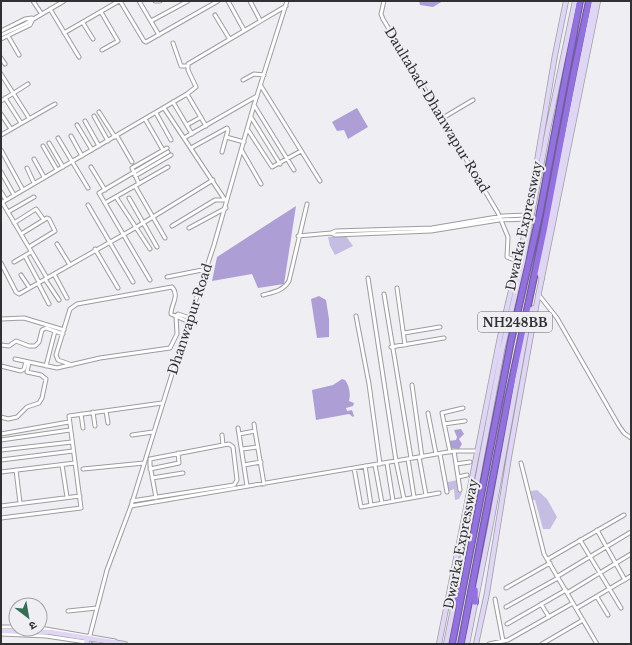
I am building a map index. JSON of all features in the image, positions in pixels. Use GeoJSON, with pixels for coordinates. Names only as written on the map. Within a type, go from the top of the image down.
{"type":"FeatureCollection","features":[{"type":"Feature","properties":{"kind":"highway","name":"Dwarka Expressway"},"geometry":{"type":"LineString","coordinates":[[452,644],[511,341],[539,217],[580,1]]}},
{"type":"Feature","properties":{"kind":"highway","name":"Dwarka Expressway"},"geometry":{"type":"LineString","coordinates":[[461,644],[589,1]]}},
{"type":"Feature","properties":{"kind":"highway"},"geometry":{"type":"LineString","coordinates":[[454,606],[457,600],[467,553],[472,544]]}},
{"type":"Feature","properties":{"kind":"highway"},"geometry":{"type":"LineString","coordinates":[[475,602],[474,593],[482,552],[480,547]]}},
{"type":"Feature","properties":{"kind":"street"},"geometry":{"type":"LineString","coordinates":[[33,1],[41,13]]}},
{"type":"Feature","properties":{"kind":"street"},"geometry":{"type":"LineString","coordinates":[[1,35],[64,1]]}},
{"type":"Feature","properties":{"kind":"street"},"geometry":{"type":"LineString","coordinates":[[64,33],[119,1],[144,41],[148,41],[218,1]]}},
{"type":"Feature","properties":{"kind":"street"},"geometry":{"type":"LineString","coordinates":[[139,1],[159,35]]}},
{"type":"Feature","properties":{"kind":"street"},"geometry":{"type":"LineString","coordinates":[[155,1],[160,1]]}},
{"type":"Feature","properties":{"kind":"street"},"geometry":{"type":"LineString","coordinates":[[151,21],[188,1]]}},
{"type":"Feature","properties":{"kind":"street"},"geometry":{"type":"LineString","coordinates":[[228,1],[244,30]]}},
{"type":"Feature","properties":{"kind":"street"},"geometry":{"type":"LineString","coordinates":[[250,1],[260,20]]}},
{"type":"Feature","properties":{"kind":"street","name":"Dhanwapur Road"},"geometry":{"type":"LineString","coordinates":[[88,640],[107,570],[131,506],[162,403],[226,208],[226,200],[287,1]]}},
{"type":"Feature","properties":{"kind":"street","name":"Daultabad-Dhanwapur Road"},"geometry":{"type":"LineString","coordinates":[[384,1],[381,14],[383,19],[500,219],[508,237],[506,257],[519,262]]}},
{"type":"Feature","properties":{"kind":"street"},"geometry":{"type":"LineString","coordinates":[[446,644],[502,350],[523,261],[538,185],[539,166],[566,1]]}},
{"type":"Feature","properties":{"kind":"street"},"geometry":{"type":"LineString","coordinates":[[439,644],[500,337],[519,262],[575,1]]}},
{"type":"Feature","properties":{"kind":"street"},"geometry":{"type":"LineString","coordinates":[[542,279],[539,273],[594,1]]}},
{"type":"Feature","properties":{"kind":"street"},"geometry":{"type":"LineString","coordinates":[[476,644],[487,592],[538,294],[598,1]]}},
{"type":"Feature","properties":{"kind":"street"},"geometry":{"type":"LineString","coordinates":[[173,43],[181,66],[186,66],[229,38],[286,6]]}},
{"type":"Feature","properties":{"kind":"street"},"geometry":{"type":"LineString","coordinates":[[50,8],[79,57]]}},
{"type":"Feature","properties":{"kind":"street"},"geometry":{"type":"LineString","coordinates":[[102,12],[118,40],[102,50]]}},
{"type":"Feature","properties":{"kind":"street"},"geometry":{"type":"LineString","coordinates":[[215,15],[229,38]]}},
{"type":"Feature","properties":{"kind":"street"},"geometry":{"type":"LineString","coordinates":[[2,30],[26,19],[34,18]]}},
{"type":"Feature","properties":{"kind":"street"},"geometry":{"type":"LineString","coordinates":[[1,39],[30,25],[34,18]]}},
{"type":"Feature","properties":{"kind":"street"},"geometry":{"type":"LineString","coordinates":[[83,23],[93,39]]}},
{"type":"Feature","properties":{"kind":"street"},"geometry":{"type":"LineString","coordinates":[[8,36],[19,55]]}},
{"type":"Feature","properties":{"kind":"street"},"geometry":{"type":"LineString","coordinates":[[1,58],[4,64]]}},
{"type":"Feature","properties":{"kind":"street"},"geometry":{"type":"LineString","coordinates":[[59,300],[2,203],[187,94],[196,87],[186,66]]}},
{"type":"Feature","properties":{"kind":"street"},"geometry":{"type":"LineString","coordinates":[[1,74],[29,118]]}},
{"type":"Feature","properties":{"kind":"street"},"geometry":{"type":"LineString","coordinates":[[243,80],[254,74],[264,75]]}},
{"type":"Feature","properties":{"kind":"street"},"geometry":{"type":"LineString","coordinates":[[1,101],[28,84]]}},
{"type":"Feature","properties":{"kind":"street"},"geometry":{"type":"LineString","coordinates":[[261,86],[320,181]]}},
{"type":"Feature","properties":{"kind":"street"},"geometry":{"type":"LineString","coordinates":[[187,94],[206,126]]}},
{"type":"Feature","properties":{"kind":"street"},"geometry":{"type":"LineString","coordinates":[[184,138],[258,95]]}},
{"type":"Feature","properties":{"kind":"street"},"geometry":{"type":"LineString","coordinates":[[5,98],[21,123]]}},
{"type":"Feature","properties":{"kind":"street"},"geometry":{"type":"LineString","coordinates":[[441,119],[473,100]]}},
{"type":"Feature","properties":{"kind":"street"},"geometry":{"type":"LineString","coordinates":[[173,102],[192,134]]}},
{"type":"Feature","properties":{"kind":"street"},"geometry":{"type":"LineString","coordinates":[[1,130],[2,135],[55,104]]}},
{"type":"Feature","properties":{"kind":"street"},"geometry":{"type":"LineString","coordinates":[[254,105],[294,170]]}},
{"type":"Feature","properties":{"kind":"street"},"geometry":{"type":"LineString","coordinates":[[164,108],[226,200],[213,201],[172,226]]}},
{"type":"Feature","properties":{"kind":"street"},"geometry":{"type":"LineString","coordinates":[[99,112],[132,162]]}},
{"type":"Feature","properties":{"kind":"street"},"geometry":{"type":"LineString","coordinates":[[156,113],[171,140]]}},
{"type":"Feature","properties":{"kind":"street"},"geometry":{"type":"LineString","coordinates":[[1,114],[11,129]]}},
{"type":"Feature","properties":{"kind":"street"},"geometry":{"type":"LineString","coordinates":[[94,116],[108,141]]}},
{"type":"Feature","properties":{"kind":"street"},"geometry":{"type":"LineString","coordinates":[[187,125],[201,117]]}},
{"type":"Feature","properties":{"kind":"street"},"geometry":{"type":"LineString","coordinates":[[251,117],[280,164]]}},
{"type":"Feature","properties":{"kind":"street"},"geometry":{"type":"LineString","coordinates":[[145,119],[163,150]]}},
{"type":"Feature","properties":{"kind":"street"},"geometry":{"type":"LineString","coordinates":[[85,121],[99,146]]}},
{"type":"Feature","properties":{"kind":"street"},"geometry":{"type":"LineString","coordinates":[[77,125],[92,150]]}},
{"type":"Feature","properties":{"kind":"street"},"geometry":{"type":"LineString","coordinates":[[191,148],[227,128],[222,152]]}},
{"type":"Feature","properties":{"kind":"street"},"geometry":{"type":"LineString","coordinates":[[248,130],[270,166],[273,168],[301,151]]}},
{"type":"Feature","properties":{"kind":"street"},"geometry":{"type":"LineString","coordinates":[[71,136],[82,156]]}},
{"type":"Feature","properties":{"kind":"street"},"geometry":{"type":"LineString","coordinates":[[226,137],[244,142]]}},
{"type":"Feature","properties":{"kind":"street"},"geometry":{"type":"LineString","coordinates":[[58,138],[88,188]]}},
{"type":"Feature","properties":{"kind":"street"},"geometry":{"type":"LineString","coordinates":[[49,143],[63,166]]}},
{"type":"Feature","properties":{"kind":"street"},"geometry":{"type":"LineString","coordinates":[[43,146],[57,170]]}},
{"type":"Feature","properties":{"kind":"street"},"geometry":{"type":"LineString","coordinates":[[139,184],[132,168],[167,148]]}},
{"type":"Feature","properties":{"kind":"street"},"geometry":{"type":"LineString","coordinates":[[1,150],[23,190]]}},
{"type":"Feature","properties":{"kind":"street"},"geometry":{"type":"LineString","coordinates":[[242,151],[262,184]]}},
{"type":"Feature","properties":{"kind":"street"},"geometry":{"type":"LineString","coordinates":[[135,176],[169,154],[133,172],[99,193],[150,280]]}},
{"type":"Feature","properties":{"kind":"street"},"geometry":{"type":"LineString","coordinates":[[34,159],[44,177]]}},
{"type":"Feature","properties":{"kind":"street"},"geometry":{"type":"LineString","coordinates":[[91,167],[105,190]]}},
{"type":"Feature","properties":{"kind":"street"},"geometry":{"type":"LineString","coordinates":[[105,203],[168,167]]}},
{"type":"Feature","properties":{"kind":"street"},"geometry":{"type":"LineString","coordinates":[[27,168],[34,183]]}},
{"type":"Feature","properties":{"kind":"street"},"geometry":{"type":"LineString","coordinates":[[1,172],[14,195]]}},
{"type":"Feature","properties":{"kind":"street"},"geometry":{"type":"LineString","coordinates":[[1,263],[17,293],[38,283],[95,249],[135,228],[213,180]]}},
{"type":"Feature","properties":{"kind":"street"},"geometry":{"type":"LineString","coordinates":[[135,186],[165,238]]}},
{"type":"Feature","properties":{"kind":"street"},"geometry":{"type":"LineString","coordinates":[[1,192],[6,200]]}},
{"type":"Feature","properties":{"kind":"street"},"geometry":{"type":"LineString","coordinates":[[8,212],[34,197]]}},
{"type":"Feature","properties":{"kind":"street"},"geometry":{"type":"LineString","coordinates":[[116,197],[150,249]]}},
{"type":"Feature","properties":{"kind":"street"},"geometry":{"type":"LineString","coordinates":[[129,198],[157,247]]}},
{"type":"Feature","properties":{"kind":"street"},"geometry":{"type":"LineString","coordinates":[[263,295],[286,286],[292,274],[298,236],[307,204]]}},
{"type":"Feature","properties":{"kind":"street"},"geometry":{"type":"LineString","coordinates":[[88,205],[133,282]]}},
{"type":"Feature","properties":{"kind":"street"},"geometry":{"type":"LineString","coordinates":[[189,228],[226,208]]}},
{"type":"Feature","properties":{"kind":"street"},"geometry":{"type":"LineString","coordinates":[[14,222],[36,209],[44,220]]}},
{"type":"Feature","properties":{"kind":"street"},"geometry":{"type":"LineString","coordinates":[[298,236],[331,233],[336,231],[393,231],[528,217]]}},
{"type":"Feature","properties":{"kind":"street"},"geometry":{"type":"LineString","coordinates":[[21,234],[44,220],[49,219],[56,230],[29,247]]}},
{"type":"Feature","properties":{"kind":"street"},"geometry":{"type":"LineString","coordinates":[[57,244],[70,265]]}},
{"type":"Feature","properties":{"kind":"street"},"geometry":{"type":"LineString","coordinates":[[95,249],[118,288]]}},
{"type":"Feature","properties":{"kind":"street"},"geometry":{"type":"LineString","coordinates":[[14,262],[31,252]]}},
{"type":"Feature","properties":{"kind":"street"},"geometry":{"type":"LineString","coordinates":[[25,256],[49,304]]}},
{"type":"Feature","properties":{"kind":"street"},"geometry":{"type":"LineString","coordinates":[[1,271],[5,269]]}},
{"type":"Feature","properties":{"kind":"street"},"geometry":{"type":"LineString","coordinates":[[166,277],[207,269]]}},
{"type":"Feature","properties":{"kind":"street"},"geometry":{"type":"LineString","coordinates":[[54,274],[67,298]]}},
{"type":"Feature","properties":{"kind":"street"},"geometry":{"type":"LineString","coordinates":[[21,275],[29,287]]}},
{"type":"Feature","properties":{"kind":"street"},"geometry":{"type":"LineString","coordinates":[[368,278],[396,461],[404,499]]}},
{"type":"Feature","properties":{"kind":"street"},"geometry":{"type":"LineString","coordinates":[[72,365],[56,358],[70,309],[77,304],[149,292],[168,286],[172,287],[176,292],[171,312],[176,316],[189,320]]}},
{"type":"Feature","properties":{"kind":"street"},"geometry":{"type":"LineString","coordinates":[[397,288],[405,345]]}},
{"type":"Feature","properties":{"kind":"street"},"geometry":{"type":"LineString","coordinates":[[384,294],[414,497]]}},
{"type":"Feature","properties":{"kind":"street"},"geometry":{"type":"LineString","coordinates":[[538,294],[557,318],[618,426],[631,438]]}},
{"type":"Feature","properties":{"kind":"street"},"geometry":{"type":"LineString","coordinates":[[467,644],[530,310],[536,306]]}},
{"type":"Feature","properties":{"kind":"street"},"geometry":{"type":"LineString","coordinates":[[15,359],[57,368],[100,358],[170,348],[177,334],[176,316]]}},
{"type":"Feature","properties":{"kind":"street"},"geometry":{"type":"LineString","coordinates":[[356,316],[369,384],[380,464]]}},
{"type":"Feature","properties":{"kind":"street"},"geometry":{"type":"LineString","coordinates":[[1,319],[24,318],[63,332]]}},
{"type":"Feature","properties":{"kind":"street"},"geometry":{"type":"LineString","coordinates":[[404,333],[440,327]]}},
{"type":"Feature","properties":{"kind":"street"},"geometry":{"type":"LineString","coordinates":[[1,345],[9,346],[16,341],[29,346],[35,346],[39,342],[43,329],[55,329]]}},
{"type":"Feature","properties":{"kind":"street"},"geometry":{"type":"LineString","coordinates":[[46,366],[55,329]]}},
{"type":"Feature","properties":{"kind":"street"},"geometry":{"type":"LineString","coordinates":[[391,347],[444,338]]}},
{"type":"Feature","properties":{"kind":"street"},"geometry":{"type":"LineString","coordinates":[[1,366],[21,372],[28,362]]}},
{"type":"Feature","properties":{"kind":"street"},"geometry":{"type":"LineString","coordinates":[[1,417],[8,419],[17,417],[27,407],[36,405],[42,398],[46,379],[41,375],[27,372],[28,362]]}},
{"type":"Feature","properties":{"kind":"street"},"geometry":{"type":"LineString","coordinates":[[412,385],[426,495]]}},
{"type":"Feature","properties":{"kind":"street"},"geometry":{"type":"LineString","coordinates":[[1,518],[80,509],[80,496],[69,416],[162,403]]}},
{"type":"Feature","properties":{"kind":"street"},"geometry":{"type":"LineString","coordinates":[[460,490],[456,464],[442,413],[463,408]]}},
{"type":"Feature","properties":{"kind":"street"},"geometry":{"type":"LineString","coordinates":[[106,411],[108,423]]}},
{"type":"Feature","properties":{"kind":"street"},"geometry":{"type":"LineString","coordinates":[[93,412],[95,426]]}},
{"type":"Feature","properties":{"kind":"street"},"geometry":{"type":"LineString","coordinates":[[81,414],[83,428]]}},
{"type":"Feature","properties":{"kind":"street"},"geometry":{"type":"LineString","coordinates":[[428,414],[446,492]]}},
{"type":"Feature","properties":{"kind":"street"},"geometry":{"type":"LineString","coordinates":[[444,424],[465,421]]}},
{"type":"Feature","properties":{"kind":"street"},"geometry":{"type":"LineString","coordinates":[[1,434],[69,422]]}},
{"type":"Feature","properties":{"kind":"street"},"geometry":{"type":"LineString","coordinates":[[254,424],[264,484]]}},
{"type":"Feature","properties":{"kind":"street"},"geometry":{"type":"LineString","coordinates":[[238,428],[247,486]]}},
{"type":"Feature","properties":{"kind":"street"},"geometry":{"type":"LineString","coordinates":[[1,440],[70,430]]}},
{"type":"Feature","properties":{"kind":"street"},"geometry":{"type":"LineString","coordinates":[[239,434],[255,431]]}},
{"type":"Feature","properties":{"kind":"street"},"geometry":{"type":"LineString","coordinates":[[132,435],[153,432]]}},
{"type":"Feature","properties":{"kind":"street"},"geometry":{"type":"LineString","coordinates":[[222,435],[223,445]]}},
{"type":"Feature","properties":{"kind":"street"},"geometry":{"type":"LineString","coordinates":[[1,450],[72,442]]}},
{"type":"Feature","properties":{"kind":"street"},"geometry":{"type":"LineString","coordinates":[[132,501],[156,498],[236,484],[237,480],[233,448],[229,444],[150,459],[150,467],[156,498]]}},
{"type":"Feature","properties":{"kind":"street"},"geometry":{"type":"LineString","coordinates":[[242,449],[258,447]]}},
{"type":"Feature","properties":{"kind":"street"},"geometry":{"type":"LineString","coordinates":[[1,460],[73,451]]}},
{"type":"Feature","properties":{"kind":"street"},"geometry":{"type":"LineString","coordinates":[[131,506],[452,451],[478,451]]}},
{"type":"Feature","properties":{"kind":"street"},"geometry":{"type":"LineString","coordinates":[[83,469],[144,464],[150,467],[179,463],[178,453]]}},
{"type":"Feature","properties":{"kind":"street"},"geometry":{"type":"LineString","coordinates":[[244,465],[261,462]]}},
{"type":"Feature","properties":{"kind":"street"},"geometry":{"type":"LineString","coordinates":[[456,464],[470,462]]}},
{"type":"Feature","properties":{"kind":"street"},"geometry":{"type":"LineString","coordinates":[[1,472],[75,463]]}},
{"type":"Feature","properties":{"kind":"street"},"geometry":{"type":"LineString","coordinates":[[387,463],[393,501]]}},
{"type":"Feature","properties":{"kind":"street"},"geometry":{"type":"LineString","coordinates":[[521,463],[543,551],[597,644]]}},
{"type":"Feature","properties":{"kind":"street"},"geometry":{"type":"LineString","coordinates":[[62,465],[67,497]]}},
{"type":"Feature","properties":{"kind":"street"},"geometry":{"type":"LineString","coordinates":[[375,465],[382,503]]}},
{"type":"Feature","properties":{"kind":"street"},"geometry":{"type":"LineString","coordinates":[[365,466],[371,505]]}},
{"type":"Feature","properties":{"kind":"street"},"geometry":{"type":"LineString","coordinates":[[354,468],[360,506],[439,494]]}},
{"type":"Feature","properties":{"kind":"street"},"geometry":{"type":"LineString","coordinates":[[16,470],[20,503]]}},
{"type":"Feature","properties":{"kind":"street"},"geometry":{"type":"LineString","coordinates":[[152,478],[183,472]]}},
{"type":"Feature","properties":{"kind":"street"},"geometry":{"type":"LineString","coordinates":[[458,477],[467,475]]}},
{"type":"Feature","properties":{"kind":"street"},"geometry":{"type":"LineString","coordinates":[[1,506],[80,496]]}},
{"type":"Feature","properties":{"kind":"street"},"geometry":{"type":"LineString","coordinates":[[506,588],[596,530],[624,515]]}},
{"type":"Feature","properties":{"kind":"street"},"geometry":{"type":"LineString","coordinates":[[596,530],[625,580]]}},
{"type":"Feature","properties":{"kind":"street"},"geometry":{"type":"LineString","coordinates":[[506,607],[631,532]]}},
{"type":"Feature","properties":{"kind":"street"},"geometry":{"type":"LineString","coordinates":[[580,540],[621,608]]}},
{"type":"Feature","properties":{"kind":"street"},"geometry":{"type":"LineString","coordinates":[[507,624],[600,573],[631,554]]}},
{"type":"Feature","properties":{"kind":"street"},"geometry":{"type":"LineString","coordinates":[[577,608],[597,598],[631,576]]}},
{"type":"Feature","properties":{"kind":"street"},"geometry":{"type":"LineString","coordinates":[[597,598],[608,615]]}},
{"type":"Feature","properties":{"kind":"street"},"geometry":{"type":"LineString","coordinates":[[495,600],[503,642]]}},
{"type":"Feature","properties":{"kind":"street"},"geometry":{"type":"LineString","coordinates":[[489,644],[503,642],[573,603]]}},
{"type":"Feature","properties":{"kind":"street"},"geometry":{"type":"LineString","coordinates":[[541,604],[549,617]]}},
{"type":"Feature","properties":{"kind":"street"},"geometry":{"type":"LineString","coordinates":[[68,611],[97,608]]}},
{"type":"Feature","properties":{"kind":"street"},"geometry":{"type":"LineString","coordinates":[[542,644],[583,620]]}},
{"type":"Feature","properties":{"kind":"street"},"geometry":{"type":"LineString","coordinates":[[48,630],[88,640]]}},
{"type":"Feature","properties":{"kind":"street"},"geometry":{"type":"LineString","coordinates":[[1,631],[43,631],[79,636],[88,640]]}},
{"type":"Feature","properties":{"kind":"street"},"geometry":{"type":"LineString","coordinates":[[1,634],[125,644]]}},
{"type":"Feature","properties":{"kind":"street"},"geometry":{"type":"LineString","coordinates":[[69,639],[71,644]]}},
{"type":"Feature","properties":{"kind":"street"},"geometry":{"type":"LineString","coordinates":[[93,644],[100,644]]}},
{"type":"Feature","properties":{"kind":"shaded area"},"geometry":{"type":"Polygon","coordinates":[[[419,1],[443,1],[433,7],[420,5],[419,1]]]}},
{"type":"Feature","properties":{"kind":"shaded area"},"geometry":{"type":"Polygon","coordinates":[[[357,108],[368,127],[348,139],[344,130],[337,131],[332,122],[357,108]]]}},
{"type":"Feature","properties":{"kind":"shaded area"},"geometry":{"type":"Polygon","coordinates":[[[296,206],[284,284],[258,288],[252,274],[212,281],[217,257],[296,206]]]}},
{"type":"Feature","properties":{"kind":"shaded area"},"geometry":{"type":"Polygon","coordinates":[[[346,236],[353,246],[335,255],[330,246],[328,237],[346,236]]]}},
{"type":"Feature","properties":{"kind":"shaded area"},"geometry":{"type":"Polygon","coordinates":[[[319,296],[326,300],[329,319],[329,337],[317,338],[311,299],[319,296]]]}},
{"type":"Feature","properties":{"kind":"shaded area"},"geometry":{"type":"Polygon","coordinates":[[[342,379],[345,380],[349,387],[349,401],[354,403],[353,406],[346,408],[347,411],[352,410],[354,416],[353,417],[349,414],[316,420],[312,390],[333,385],[342,379]]]}},
{"type":"Feature","properties":{"kind":"shaded area"},"geometry":{"type":"Polygon","coordinates":[[[461,429],[464,434],[459,439],[462,444],[459,449],[450,448],[449,441],[456,440],[457,437],[454,430],[461,429]]]}},
{"type":"Feature","properties":{"kind":"shaded area"},"geometry":{"type":"Polygon","coordinates":[[[457,480],[462,493],[459,499],[455,500],[454,489],[445,493],[444,483],[457,480]]]}},
{"type":"Feature","properties":{"kind":"shaded area"},"geometry":{"type":"Polygon","coordinates":[[[537,490],[547,499],[557,517],[550,529],[543,529],[535,500],[532,500],[531,491],[537,490]]]}}]}
